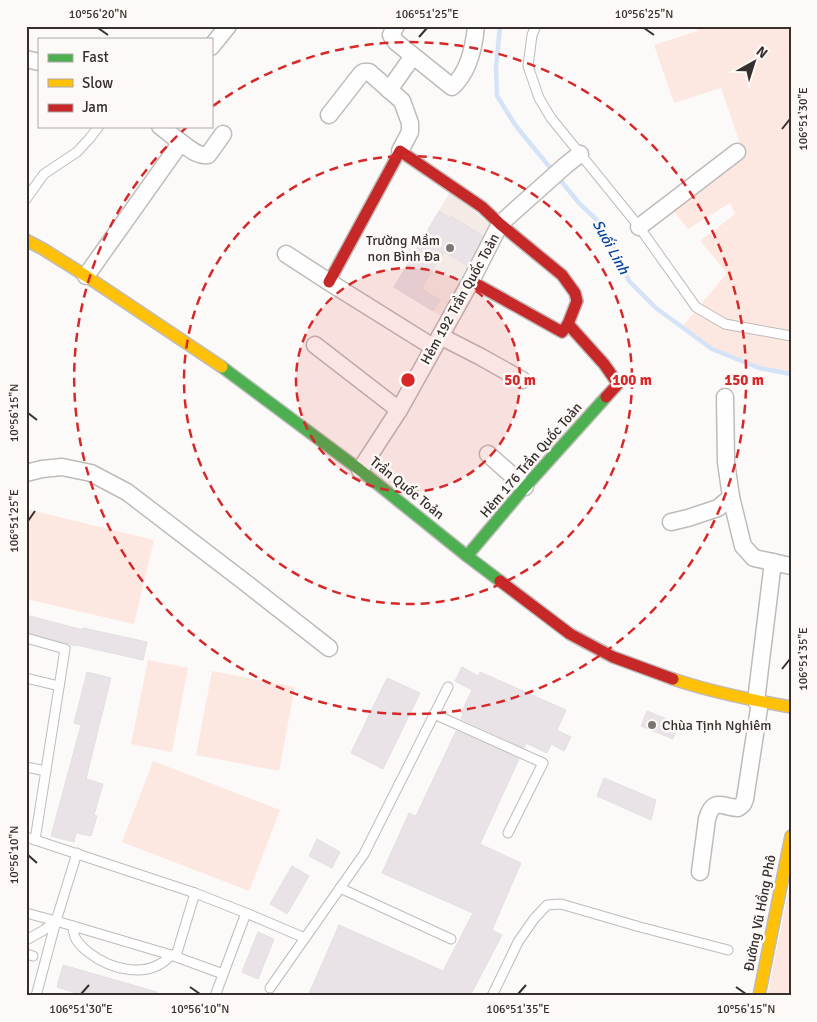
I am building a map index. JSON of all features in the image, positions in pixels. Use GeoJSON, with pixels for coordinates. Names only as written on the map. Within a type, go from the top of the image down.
{"type":"FeatureCollection","features":[{"type":"Feature","properties":{"kind":"street"},"geometry":{"type":"LineString","coordinates":[[212,46],[228,26]]}},
{"type":"Feature","properties":{"kind":"street"},"geometry":{"type":"LineString","coordinates":[[396,26],[391,35],[396,42],[452,87],[466,71],[475,40],[476,26]]}},
{"type":"Feature","properties":{"kind":"street"},"geometry":{"type":"LineString","coordinates":[[389,90],[414,56]]}},
{"type":"Feature","properties":{"kind":"street"},"geometry":{"type":"LineString","coordinates":[[329,115],[360,74],[369,72],[402,101],[410,123],[410,132],[329,282]]}},
{"type":"Feature","properties":{"kind":"street"},"geometry":{"type":"LineString","coordinates":[[164,128],[178,135],[198,154],[204,156],[208,155],[223,134]]}},
{"type":"Feature","properties":{"kind":"street"},"geometry":{"type":"LineString","coordinates":[[86,276],[179,145],[178,135]]}},
{"type":"Feature","properties":{"kind":"street"},"geometry":{"type":"LineString","coordinates":[[400,151],[482,208],[562,275],[575,293],[577,301],[568,324],[562,332],[471,281]]}},
{"type":"Feature","properties":{"kind":"street"},"geometry":{"type":"LineString","coordinates":[[639,227],[737,152]]}},
{"type":"Feature","properties":{"kind":"street","name":"Hẻm 192 Trần Quốc Toản"},"geometry":{"type":"LineString","coordinates":[[360,470],[399,410],[471,281],[500,224],[580,154]]}},
{"type":"Feature","properties":{"kind":"street","name":"Trần Quốc Toản"},"geometry":{"type":"LineString","coordinates":[[26,240],[86,276],[210,358],[360,470],[467,556],[570,634],[613,657],[693,686],[791,707]]}},
{"type":"Feature","properties":{"kind":"street"},"geometry":{"type":"LineString","coordinates":[[286,254],[329,282],[437,342],[496,365],[522,380]]}},
{"type":"Feature","properties":{"kind":"street","name":"Hẻm 176 Trần Quốc Toản"},"geometry":{"type":"LineString","coordinates":[[467,556],[525,487],[618,384],[604,364],[568,324]]}},
{"type":"Feature","properties":{"kind":"street"},"geometry":{"type":"LineString","coordinates":[[315,345],[399,410]]}},
{"type":"Feature","properties":{"kind":"street"},"geometry":{"type":"LineString","coordinates":[[725,397],[726,462],[731,497],[743,546],[754,558],[791,566]]}},
{"type":"Feature","properties":{"kind":"street"},"geometry":{"type":"LineString","coordinates":[[488,454],[525,487]]}},
{"type":"Feature","properties":{"kind":"street"},"geometry":{"type":"LineString","coordinates":[[26,473],[42,468],[62,467],[91,473],[127,492],[329,648]]}},
{"type":"Feature","properties":{"kind":"street"},"geometry":{"type":"LineString","coordinates":[[670,522],[718,508],[731,497]]}},
{"type":"Feature","properties":{"kind":"street"},"geometry":{"type":"LineString","coordinates":[[700,872],[709,812],[714,806],[719,804],[738,808],[745,799],[773,562]]}},
{"type":"Feature","properties":{"kind":"street","name":"Đường Vũ Hồng Phô"},"geometry":{"type":"LineString","coordinates":[[758,996],[790,841]]}},
{"type":"Feature","properties":{"kind":"lane"},"geometry":{"type":"LineString","coordinates":[[536,26],[532,35],[528,66],[539,98],[550,118],[639,227],[696,307],[725,324],[791,336]]}},
{"type":"Feature","properties":{"kind":"lane"},"geometry":{"type":"LineString","coordinates":[[26,199],[44,174],[77,152],[98,128]]}},
{"type":"Feature","properties":{"kind":"lane"},"geometry":{"type":"LineString","coordinates":[[26,638],[65,649],[46,771],[31,838],[195,893],[305,938]]}},
{"type":"Feature","properties":{"kind":"lane"},"geometry":{"type":"LineString","coordinates":[[26,678],[59,686]]}},
{"type":"Feature","properties":{"kind":"lane"},"geometry":{"type":"LineString","coordinates":[[270,988],[364,854],[448,687]]}},
{"type":"Feature","properties":{"kind":"lane"},"geometry":{"type":"LineString","coordinates":[[434,714],[543,763],[508,833]]}},
{"type":"Feature","properties":{"kind":"lane"},"geometry":{"type":"LineString","coordinates":[[26,767],[46,771]]}},
{"type":"Feature","properties":{"kind":"lane"},"geometry":{"type":"LineString","coordinates":[[36,996],[77,853]]}},
{"type":"Feature","properties":{"kind":"lane"},"geometry":{"type":"LineString","coordinates":[[340,888],[452,939]]}},
{"type":"Feature","properties":{"kind":"lane"},"geometry":{"type":"LineString","coordinates":[[73,926],[76,938],[84,949],[115,968],[132,971],[152,968],[174,955],[195,893]]}},
{"type":"Feature","properties":{"kind":"lane"},"geometry":{"type":"LineString","coordinates":[[492,996],[518,942],[534,919],[547,905],[561,904],[728,950]]}},
{"type":"Feature","properties":{"kind":"lane"},"geometry":{"type":"LineString","coordinates":[[26,913],[174,955],[223,974]]}},
{"type":"Feature","properties":{"kind":"lane"},"geometry":{"type":"LineString","coordinates":[[215,996],[246,913]]}},
{"type":"Feature","properties":{"kind":"lane"},"geometry":{"type":"LineString","coordinates":[[26,938],[44,930],[56,921]]}},
{"type":"Feature","properties":{"kind":"shaded area"},"geometry":{"type":"Polygon","coordinates":[[[696,26],[791,26],[791,374],[759,368],[712,349],[682,327],[727,273],[700,241],[735,214],[730,203],[688,229],[672,209],[742,149],[721,88],[674,103],[654,45],[697,31],[696,26]]]}},
{"type":"Feature","properties":{"kind":"shaded area","name":"Trường Mầm non Bình Đa"},"geometry":{"type":"Polygon","coordinates":[[[450,192],[492,226],[443,317],[394,287],[450,192]]]}},
{"type":"Feature","properties":{"kind":"shaded area"},"geometry":{"type":"Polygon","coordinates":[[[26,509],[154,540],[134,624],[26,599],[26,509]]]}},
{"type":"Feature","properties":{"kind":"shaded area"},"geometry":{"type":"Polygon","coordinates":[[[148,660],[188,668],[172,752],[131,744],[148,660]]]}},
{"type":"Feature","properties":{"kind":"shaded area"},"geometry":{"type":"Polygon","coordinates":[[[212,671],[295,687],[279,771],[196,755],[212,671]]]}},
{"type":"Feature","properties":{"kind":"shaded area"},"geometry":{"type":"Polygon","coordinates":[[[153,761],[280,810],[249,891],[122,842],[153,761]]]}},
{"type":"Feature","properties":{"kind":"shaded area"},"geometry":{"type":"Polygon","coordinates":[[[791,879],[791,996],[767,996],[791,879]]]}},
{"type":"Feature","properties":{"kind":"building"},"geometry":{"type":"Polygon","coordinates":[[[439,211],[449,218],[451,216],[483,236],[468,266],[444,252],[421,289],[440,300],[433,311],[394,287],[439,211]]]}},
{"type":"Feature","properties":{"kind":"building"},"geometry":{"type":"Polygon","coordinates":[[[26,615],[83,630],[83,628],[147,642],[143,660],[76,646],[26,632],[26,615]]]}},
{"type":"Feature","properties":{"kind":"building"},"geometry":{"type":"Polygon","coordinates":[[[462,667],[478,676],[480,672],[566,710],[557,730],[571,737],[564,751],[551,744],[547,753],[526,743],[524,748],[461,719],[463,714],[461,713],[472,690],[455,681],[462,667]]]}},
{"type":"Feature","properties":{"kind":"building"},"geometry":{"type":"Polygon","coordinates":[[[87,672],[111,678],[86,779],[103,784],[94,815],[97,816],[91,836],[76,833],[74,842],[51,836],[81,725],[74,723],[87,672]]]}},
{"type":"Feature","properties":{"kind":"building"},"geometry":{"type":"Polygon","coordinates":[[[387,678],[420,693],[383,769],[351,753],[387,678]]]}},
{"type":"Feature","properties":{"kind":"building"},"geometry":{"type":"Polygon","coordinates":[[[647,711],[679,724],[673,739],[641,726],[647,711]]]}},
{"type":"Feature","properties":{"kind":"building"},"geometry":{"type":"Polygon","coordinates":[[[456,731],[519,759],[480,844],[521,863],[492,930],[502,935],[470,996],[308,996],[339,925],[443,971],[473,913],[382,873],[409,813],[416,816],[456,731]]]}},
{"type":"Feature","properties":{"kind":"building"},"geometry":{"type":"Polygon","coordinates":[[[604,778],[656,800],[651,820],[597,796],[604,778]]]}},
{"type":"Feature","properties":{"kind":"building"},"geometry":{"type":"Polygon","coordinates":[[[317,839],[340,852],[332,868],[309,856],[317,839]]]}},
{"type":"Feature","properties":{"kind":"building"},"geometry":{"type":"Polygon","coordinates":[[[292,866],[309,876],[287,914],[270,904],[292,866]]]}},
{"type":"Feature","properties":{"kind":"building"},"geometry":{"type":"Polygon","coordinates":[[[258,932],[274,939],[258,979],[242,972],[258,932]]]}},
{"type":"Feature","properties":{"kind":"building"},"geometry":{"type":"Polygon","coordinates":[[[63,965],[157,992],[157,996],[86,996],[57,987],[63,965]]]}},
{"type":"Feature","properties":{"kind":"waterway","name":"Suối Linh"},"geometry":{"type":"LineString","coordinates":[[500,26],[496,67],[497,96],[516,126],[579,203],[601,224],[629,281],[656,308],[712,349],[759,368],[791,374]]}},
{"type":"Feature","properties":{"kind":"traffic: fast"},"geometry":{"type":"LineString","coordinates":[[222,367],[360,470],[500,581]]}},
{"type":"Feature","properties":{"kind":"traffic: fast"},"geometry":{"type":"LineString","coordinates":[[467,556],[525,487],[606,397]]}},
{"type":"Feature","properties":{"kind":"traffic: slow"},"geometry":{"type":"LineString","coordinates":[[26,240],[86,276],[222,367]]}},
{"type":"Feature","properties":{"kind":"traffic: slow"},"geometry":{"type":"LineString","coordinates":[[673,679],[731,695],[791,707]]}},
{"type":"Feature","properties":{"kind":"traffic: slow"},"geometry":{"type":"LineString","coordinates":[[759,996],[791,836]]}},
{"type":"Feature","properties":{"kind":"traffic: jam"},"geometry":{"type":"LineString","coordinates":[[329,282],[400,151],[482,207],[562,275],[575,293],[577,301],[568,324]]}},
{"type":"Feature","properties":{"kind":"traffic: jam"},"geometry":{"type":"LineString","coordinates":[[471,281],[562,332],[568,324],[604,364],[618,384],[606,397]]}},
{"type":"Feature","properties":{"kind":"traffic: jam"},"geometry":{"type":"LineString","coordinates":[[500,581],[570,634],[613,657],[673,679]]}},
{"type":"Feature","properties":{"kind":"place","name":"Trường Mầm non Bình Đa"},"geometry":{"type":"Point","coordinates":[450,248]}},
{"type":"Feature","properties":{"kind":"place","name":"Chùa Tịnh Nghiêm"},"geometry":{"type":"Point","coordinates":[652,725]}}]}
